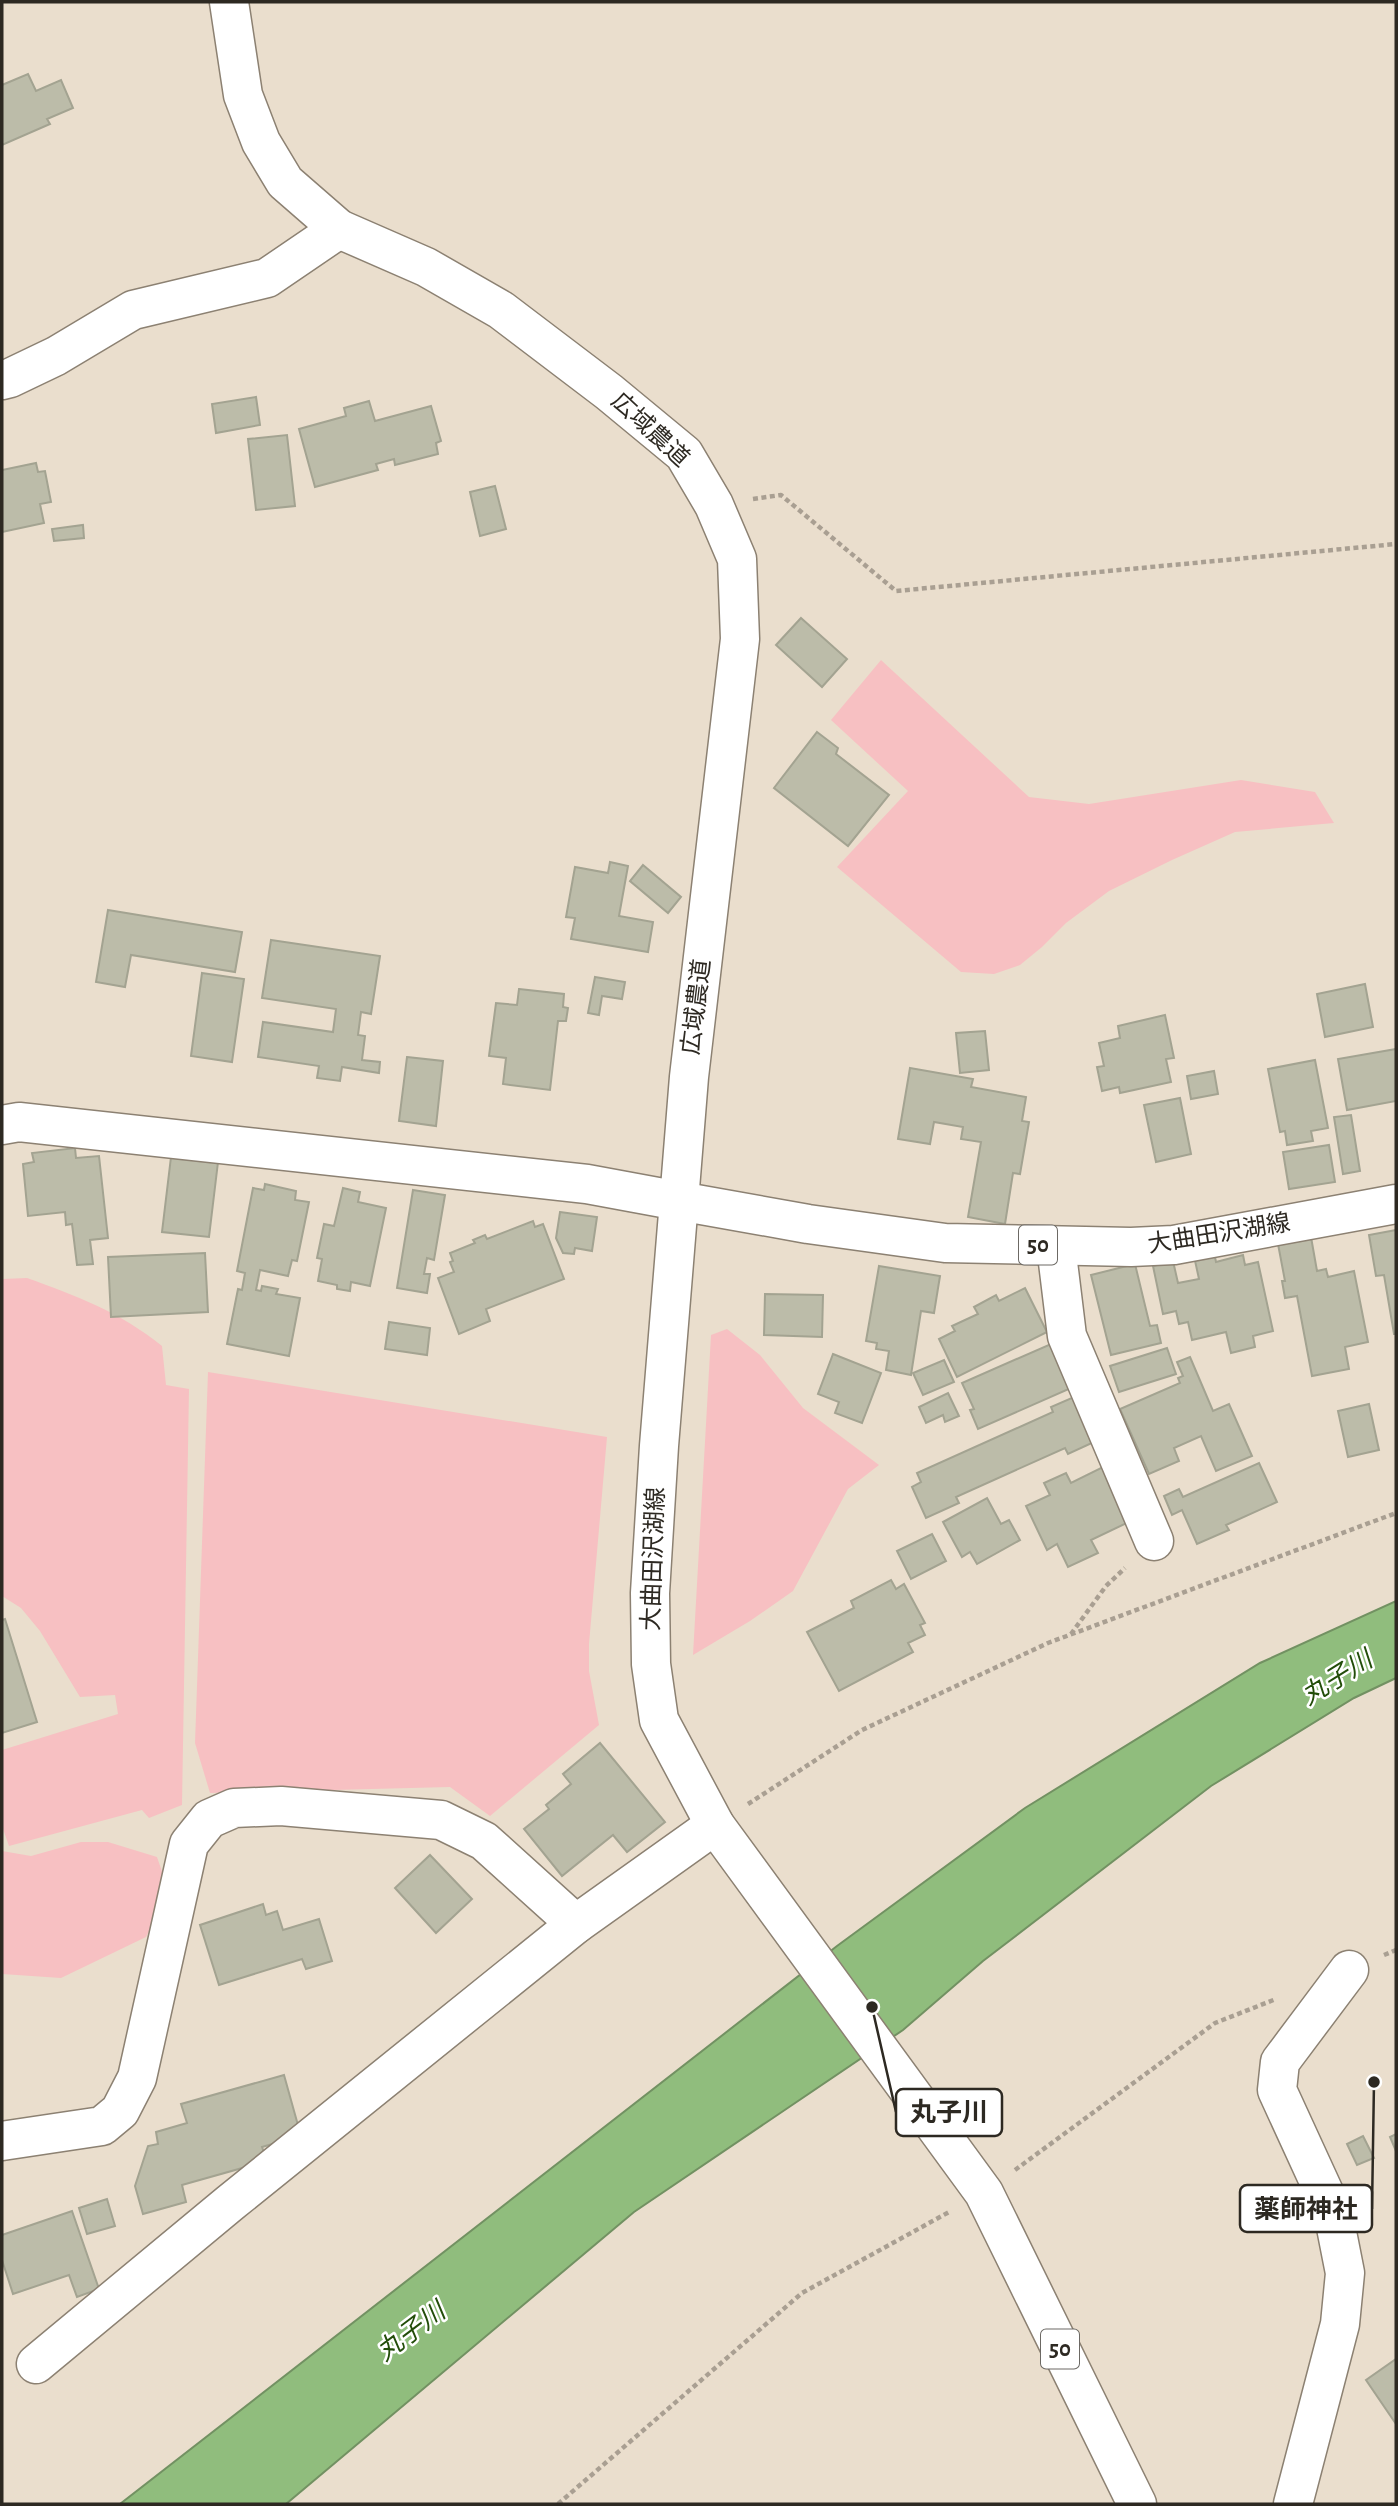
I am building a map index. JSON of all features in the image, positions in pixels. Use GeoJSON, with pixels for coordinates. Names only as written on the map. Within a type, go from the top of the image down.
{"type":"FeatureCollection","features":[{"type":"Feature","properties":{"kind":"street","name":"広域農道"},"geometry":{"type":"LineString","coordinates":[[229,2],[243,95],[261,142],[285,182],[339,229],[426,267],[501,310],[609,391],[684,454],[714,505],[737,559],[740,639],[689,1077],[679,1201]]}},
{"type":"Feature","properties":{"kind":"street"},"geometry":{"type":"LineString","coordinates":[[2,380],[10,379],[57,356],[133,310],[267,278],[339,229]]}},
{"type":"Feature","properties":{"kind":"street"},"geometry":{"type":"LineString","coordinates":[[2,1125],[19,1122],[573,1182],[679,1201]]}},
{"type":"Feature","properties":{"kind":"street","name":"大曲田沢湖線"},"geometry":{"type":"LineString","coordinates":[[1137,2504],[984,2193],[715,1825],[659,1720],[651,1664],[650,1593],[679,1201],[808,1224],[945,1243],[1131,1247],[1174,1245],[1396,1204]]}},
{"type":"Feature","properties":{"kind":"street"},"geometry":{"type":"LineString","coordinates":[[1056,1246],[1067,1336],[1154,1541]]}},
{"type":"Feature","properties":{"kind":"street"},"geometry":{"type":"LineString","coordinates":[[2,2141],[102,2126],[120,2111],[137,2078],[189,1844],[209,1819],[234,1808],[281,1806],[441,1820],[484,1841],[576,1924]]}},
{"type":"Feature","properties":{"kind":"street"},"geometry":{"type":"LineString","coordinates":[[36,2364],[230,2203],[576,1924],[715,1825]]}},
{"type":"Feature","properties":{"kind":"street"},"geometry":{"type":"LineString","coordinates":[[1293,2504],[1340,2324],[1345,2273],[1333,2212],[1277,2090],[1280,2062],[1349,1970]]}},
{"type":"Feature","properties":{"kind":"path"},"geometry":{"type":"LineString","coordinates":[[714,505],[781,495],[896,591],[1396,544]]}},
{"type":"Feature","properties":{"kind":"path"},"geometry":{"type":"LineString","coordinates":[[715,1825],[862,1730],[1070,1635],[1396,1513]]}},
{"type":"Feature","properties":{"kind":"path"},"geometry":{"type":"LineString","coordinates":[[1070,1635],[1106,1586],[1154,1541]]}},
{"type":"Feature","properties":{"kind":"path"},"geometry":{"type":"LineString","coordinates":[[1349,1970],[1396,1950]]}},
{"type":"Feature","properties":{"kind":"path"},"geometry":{"type":"LineString","coordinates":[[558,2504],[802,2293],[984,2193],[1215,2023],[1288,1994]]}},
{"type":"Feature","properties":{"kind":"shaded area"},"geometry":{"type":"Polygon","coordinates":[[[881,660],[1029,797],[1089,804],[1241,780],[1315,792],[1334,823],[1235,832],[1109,891],[1066,923],[1020,965],[994,974],[961,972],[837,867],[908,791],[831,720],[881,660]]]}},
{"type":"Feature","properties":{"kind":"shaded area"},"geometry":{"type":"Polygon","coordinates":[[[27,1278],[97,1306],[146,1334],[162,1346],[166,1385],[189,1389],[182,1805],[149,1818],[142,1810],[9,1846],[2,1826],[2,1750],[118,1714],[115,1695],[80,1697],[40,1631],[21,1608],[2,1596],[2,1279],[27,1278]]]}},
{"type":"Feature","properties":{"kind":"shaded area"},"geometry":{"type":"Polygon","coordinates":[[[727,1329],[760,1355],[803,1408],[879,1465],[848,1489],[793,1591],[693,1655],[711,1335],[727,1329]]]}},
{"type":"Feature","properties":{"kind":"shaded area"},"geometry":{"type":"Polygon","coordinates":[[[208,1372],[607,1437],[589,1644],[589,1671],[599,1725],[490,1816],[450,1787],[210,1793],[195,1743],[208,1372]]]}},
{"type":"Feature","properties":{"kind":"shaded area"},"geometry":{"type":"Polygon","coordinates":[[[81,1842],[108,1842],[157,1857],[169,1892],[146,1937],[61,1978],[2,1974],[2,1851],[31,1856],[81,1842]]]}},
{"type":"Feature","properties":{"kind":"water"},"geometry":{"type":"Polygon","coordinates":[[[1396,1601],[1396,1678],[1354,1698],[1211,1786],[983,1961],[903,2030],[634,2212],[286,2504],[120,2504],[837,1946],[1025,1808],[1260,1663],[1396,1601]]]}},
{"type":"Feature","properties":{"kind":"building"},"geometry":{"type":"Polygon","coordinates":[[[28,74],[36,91],[61,80],[73,108],[47,119],[50,124],[2,145],[2,85],[28,74]]]}},
{"type":"Feature","properties":{"kind":"building"},"geometry":{"type":"Polygon","coordinates":[[[256,397],[260,425],[216,433],[212,404],[256,397]]]}},
{"type":"Feature","properties":{"kind":"building"},"geometry":{"type":"Polygon","coordinates":[[[369,401],[375,421],[431,406],[441,441],[436,443],[438,454],[395,465],[394,459],[376,464],[378,470],[315,487],[299,429],[346,416],[344,408],[369,401]]]}},
{"type":"Feature","properties":{"kind":"building"},"geometry":{"type":"Polygon","coordinates":[[[287,435],[295,506],[256,510],[248,439],[287,435]]]}},
{"type":"Feature","properties":{"kind":"building"},"geometry":{"type":"Polygon","coordinates":[[[36,463],[38,472],[45,471],[51,502],[40,504],[44,523],[2,532],[2,470],[36,463]]]}},
{"type":"Feature","properties":{"kind":"building"},"geometry":{"type":"Polygon","coordinates":[[[495,486],[506,529],[480,536],[470,492],[495,486]]]}},
{"type":"Feature","properties":{"kind":"building"},"geometry":{"type":"Polygon","coordinates":[[[83,525],[84,538],[54,541],[52,529],[83,525]]]}},
{"type":"Feature","properties":{"kind":"building"},"geometry":{"type":"Polygon","coordinates":[[[801,618],[847,659],[822,687],[776,645],[801,618]]]}},
{"type":"Feature","properties":{"kind":"building"},"geometry":{"type":"Polygon","coordinates":[[[817,732],[838,748],[836,754],[889,795],[848,846],[774,788],[817,732]]]}},
{"type":"Feature","properties":{"kind":"building"},"geometry":{"type":"Polygon","coordinates":[[[610,862],[628,866],[619,916],[653,922],[648,952],[571,939],[575,918],[566,917],[575,867],[608,873],[610,862]]]}},
{"type":"Feature","properties":{"kind":"building"},"geometry":{"type":"Polygon","coordinates":[[[643,865],[681,897],[668,913],[630,881],[643,865]]]}},
{"type":"Feature","properties":{"kind":"building"},"geometry":{"type":"Polygon","coordinates":[[[108,910],[242,932],[235,972],[131,955],[125,987],[96,982],[108,910]]]}},
{"type":"Feature","properties":{"kind":"building"},"geometry":{"type":"Polygon","coordinates":[[[271,940],[380,956],[371,1014],[361,1012],[358,1035],[365,1036],[362,1060],[380,1062],[379,1073],[342,1067],[340,1081],[317,1078],[319,1066],[258,1057],[263,1022],[333,1032],[336,1009],[262,998],[271,940]]]}},
{"type":"Feature","properties":{"kind":"building"},"geometry":{"type":"Polygon","coordinates":[[[202,973],[244,979],[232,1062],[191,1056],[202,973]]]}},
{"type":"Feature","properties":{"kind":"building"},"geometry":{"type":"Polygon","coordinates":[[[595,977],[625,982],[622,999],[602,996],[599,1015],[588,1013],[595,977]]]}},
{"type":"Feature","properties":{"kind":"building"},"geometry":{"type":"Polygon","coordinates":[[[1365,984],[1373,1027],[1325,1037],[1317,994],[1365,984]]]}},
{"type":"Feature","properties":{"kind":"building"},"geometry":{"type":"Polygon","coordinates":[[[519,989],[564,994],[563,1007],[568,1008],[566,1021],[558,1021],[550,1090],[503,1084],[506,1058],[489,1056],[496,1003],[517,1005],[519,989]]]}},
{"type":"Feature","properties":{"kind":"building"},"geometry":{"type":"Polygon","coordinates":[[[1165,1015],[1174,1058],[1166,1059],[1171,1082],[1120,1093],[1119,1087],[1102,1091],[1097,1067],[1104,1066],[1099,1043],[1120,1038],[1118,1026],[1165,1015]]]}},
{"type":"Feature","properties":{"kind":"building"},"geometry":{"type":"Polygon","coordinates":[[[985,1031],[989,1070],[960,1073],[956,1033],[985,1031]]]}},
{"type":"Feature","properties":{"kind":"building"},"geometry":{"type":"Polygon","coordinates":[[[1396,1049],[1396,1101],[1347,1110],[1338,1059],[1396,1049]]]}},
{"type":"Feature","properties":{"kind":"building"},"geometry":{"type":"Polygon","coordinates":[[[407,1057],[443,1061],[436,1126],[399,1121],[407,1057]]]}},
{"type":"Feature","properties":{"kind":"building"},"geometry":{"type":"Polygon","coordinates":[[[1315,1060],[1328,1128],[1311,1131],[1313,1141],[1287,1145],[1285,1131],[1280,1132],[1268,1069],[1315,1060]]]}},
{"type":"Feature","properties":{"kind":"building"},"geometry":{"type":"Polygon","coordinates":[[[910,1068],[973,1079],[971,1087],[1026,1097],[1022,1121],[1029,1122],[1020,1174],[1013,1173],[1005,1224],[968,1217],[981,1142],[961,1139],[963,1127],[934,1122],[930,1144],[898,1139],[910,1068]]]}},
{"type":"Feature","properties":{"kind":"building"},"geometry":{"type":"Polygon","coordinates":[[[1214,1071],[1218,1094],[1191,1099],[1187,1076],[1214,1071]]]}},
{"type":"Feature","properties":{"kind":"building"},"geometry":{"type":"Polygon","coordinates":[[[1180,1098],[1191,1154],[1156,1162],[1144,1105],[1180,1098]]]}},
{"type":"Feature","properties":{"kind":"building"},"geometry":{"type":"Polygon","coordinates":[[[1351,1115],[1360,1171],[1343,1174],[1334,1117],[1351,1115]]]}},
{"type":"Feature","properties":{"kind":"building"},"geometry":{"type":"Polygon","coordinates":[[[1329,1145],[1335,1182],[1289,1189],[1283,1152],[1329,1145]]]}},
{"type":"Feature","properties":{"kind":"building"},"geometry":{"type":"Polygon","coordinates":[[[75,1148],[76,1158],[99,1156],[108,1238],[90,1240],[93,1264],[77,1265],[72,1224],[66,1225],[65,1212],[28,1216],[23,1164],[34,1162],[32,1153],[75,1148]]]}},
{"type":"Feature","properties":{"kind":"building"},"geometry":{"type":"Polygon","coordinates":[[[171,1157],[218,1162],[209,1237],[162,1232],[171,1157]]]}},
{"type":"Feature","properties":{"kind":"building"},"geometry":{"type":"Polygon","coordinates":[[[265,1184],[296,1191],[295,1200],[309,1202],[297,1261],[292,1260],[288,1276],[260,1270],[256,1290],[261,1291],[262,1286],[278,1289],[276,1294],[300,1298],[289,1356],[227,1344],[238,1289],[242,1290],[245,1273],[237,1271],[253,1188],[264,1190],[265,1184]]]}},
{"type":"Feature","properties":{"kind":"building"},"geometry":{"type":"Polygon","coordinates":[[[343,1188],[360,1192],[358,1202],[386,1208],[370,1286],[351,1282],[350,1291],[318,1281],[322,1259],[317,1258],[324,1224],[334,1226],[343,1188]]]}},
{"type":"Feature","properties":{"kind":"building"},"geometry":{"type":"Polygon","coordinates":[[[413,1190],[445,1195],[434,1260],[427,1258],[424,1274],[430,1274],[427,1293],[397,1288],[413,1190]]]}},
{"type":"Feature","properties":{"kind":"building"},"geometry":{"type":"Polygon","coordinates":[[[560,1212],[597,1217],[592,1251],[575,1248],[574,1254],[563,1253],[556,1238],[560,1212]]]}},
{"type":"Feature","properties":{"kind":"building"},"geometry":{"type":"Polygon","coordinates":[[[533,1221],[535,1227],[543,1224],[564,1279],[486,1309],[490,1321],[459,1334],[438,1278],[454,1272],[450,1253],[475,1243],[473,1240],[485,1235],[487,1239],[533,1221]]]}},
{"type":"Feature","properties":{"kind":"building"},"geometry":{"type":"Polygon","coordinates":[[[1396,1230],[1394,1334],[1384,1275],[1376,1276],[1369,1235],[1396,1230]]]}},
{"type":"Feature","properties":{"kind":"building"},"geometry":{"type":"Polygon","coordinates":[[[1311,1237],[1317,1271],[1326,1269],[1328,1277],[1354,1271],[1368,1342],[1345,1347],[1349,1369],[1312,1376],[1297,1296],[1285,1298],[1282,1281],[1285,1281],[1278,1244],[1311,1237]]]}},
{"type":"Feature","properties":{"kind":"building"},"geometry":{"type":"Polygon","coordinates":[[[1214,1252],[1216,1262],[1243,1255],[1245,1265],[1258,1262],[1273,1331],[1253,1336],[1255,1347],[1231,1353],[1226,1332],[1192,1340],[1188,1322],[1179,1324],[1176,1311],[1163,1314],[1153,1266],[1173,1261],[1178,1283],[1199,1279],[1194,1256],[1214,1252]]]}},
{"type":"Feature","properties":{"kind":"building"},"geometry":{"type":"Polygon","coordinates":[[[205,1253],[208,1312],[111,1317],[108,1257],[205,1253]]]}},
{"type":"Feature","properties":{"kind":"building"},"geometry":{"type":"Polygon","coordinates":[[[1135,1264],[1150,1326],[1157,1325],[1161,1343],[1111,1355],[1091,1275],[1135,1264]]]}},
{"type":"Feature","properties":{"kind":"building"},"geometry":{"type":"Polygon","coordinates":[[[879,1266],[940,1276],[934,1313],[921,1311],[911,1375],[886,1370],[889,1351],[876,1349],[877,1343],[866,1341],[879,1266]]]}},
{"type":"Feature","properties":{"kind":"building"},"geometry":{"type":"Polygon","coordinates":[[[1025,1288],[1047,1332],[957,1377],[939,1339],[955,1331],[952,1326],[978,1314],[974,1307],[996,1295],[999,1301],[1025,1288]]]}},
{"type":"Feature","properties":{"kind":"building"},"geometry":{"type":"Polygon","coordinates":[[[765,1294],[823,1295],[822,1337],[764,1335],[765,1294]]]}},
{"type":"Feature","properties":{"kind":"building"},"geometry":{"type":"Polygon","coordinates":[[[389,1322],[430,1328],[427,1355],[385,1349],[389,1322]]]}},
{"type":"Feature","properties":{"kind":"building"},"geometry":{"type":"Polygon","coordinates":[[[1051,1344],[1071,1388],[978,1429],[970,1410],[974,1409],[962,1383],[1051,1344]]]}},
{"type":"Feature","properties":{"kind":"building"},"geometry":{"type":"Polygon","coordinates":[[[1167,1348],[1176,1374],[1119,1392],[1110,1366],[1167,1348]]]}},
{"type":"Feature","properties":{"kind":"building"},"geometry":{"type":"Polygon","coordinates":[[[833,1354],[881,1373],[862,1423],[835,1413],[839,1402],[818,1394],[833,1354]]]}},
{"type":"Feature","properties":{"kind":"building"},"geometry":{"type":"Polygon","coordinates":[[[1190,1357],[1213,1411],[1229,1404],[1252,1456],[1216,1471],[1201,1436],[1174,1448],[1179,1461],[1149,1474],[1120,1409],[1180,1383],[1178,1378],[1183,1376],[1177,1362],[1190,1357]]]}},
{"type":"Feature","properties":{"kind":"building"},"geometry":{"type":"Polygon","coordinates":[[[944,1360],[954,1382],[923,1395],[913,1373],[944,1360]]]}},
{"type":"Feature","properties":{"kind":"building"},"geometry":{"type":"Polygon","coordinates":[[[948,1393],[959,1416],[945,1422],[943,1415],[926,1423],[919,1407],[948,1393]]]}},
{"type":"Feature","properties":{"kind":"building"},"geometry":{"type":"Polygon","coordinates":[[[1074,1397],[1094,1442],[1068,1454],[1065,1448],[956,1497],[959,1503],[926,1518],[912,1487],[921,1482],[917,1473],[1053,1412],[1051,1407],[1074,1397]]]}},
{"type":"Feature","properties":{"kind":"building"},"geometry":{"type":"Polygon","coordinates":[[[1369,1404],[1379,1450],[1348,1457],[1338,1411],[1369,1404]]]}},
{"type":"Feature","properties":{"kind":"building"},"geometry":{"type":"Polygon","coordinates":[[[1259,1463],[1277,1502],[1226,1525],[1229,1530],[1197,1544],[1182,1510],[1172,1515],[1164,1496],[1179,1489],[1183,1497],[1259,1463]]]}},
{"type":"Feature","properties":{"kind":"building"},"geometry":{"type":"Polygon","coordinates":[[[1107,1465],[1133,1520],[1091,1540],[1098,1553],[1068,1567],[1057,1544],[1047,1550],[1026,1506],[1050,1495],[1044,1483],[1066,1473],[1071,1483],[1107,1465]]]}},
{"type":"Feature","properties":{"kind":"building"},"geometry":{"type":"Polygon","coordinates":[[[987,1498],[1001,1524],[1009,1520],[1020,1540],[977,1564],[970,1552],[962,1557],[943,1522],[987,1498]]]}},
{"type":"Feature","properties":{"kind":"building"},"geometry":{"type":"Polygon","coordinates":[[[932,1534],[946,1561],[911,1579],[897,1551],[932,1534]]]}},
{"type":"Feature","properties":{"kind":"building"},"geometry":{"type":"Polygon","coordinates":[[[891,1580],[896,1589],[904,1584],[925,1623],[920,1625],[925,1635],[908,1643],[913,1652],[839,1691],[807,1632],[854,1608],[851,1601],[891,1580]]]}},
{"type":"Feature","properties":{"kind":"building"},"geometry":{"type":"Polygon","coordinates":[[[5,1619],[37,1722],[2,1733],[2,1620],[5,1619]]]}},
{"type":"Feature","properties":{"kind":"building"},"geometry":{"type":"Polygon","coordinates":[[[600,1743],[665,1822],[627,1852],[613,1835],[562,1876],[524,1829],[549,1809],[546,1805],[571,1784],[563,1774],[600,1743]]]}},
{"type":"Feature","properties":{"kind":"building"},"geometry":{"type":"Polygon","coordinates":[[[430,1855],[472,1899],[436,1933],[395,1888],[430,1855]]]}},
{"type":"Feature","properties":{"kind":"building"},"geometry":{"type":"Polygon","coordinates":[[[263,1904],[266,1915],[277,1911],[283,1930],[319,1919],[332,1961],[306,1969],[302,1959],[219,1985],[200,1925],[263,1904]]]}},
{"type":"Feature","properties":{"kind":"building"},"geometry":{"type":"Polygon","coordinates":[[[284,2075],[301,2136],[262,2147],[267,2161],[182,2185],[186,2202],[143,2214],[135,2186],[148,2146],[158,2144],[156,2132],[187,2123],[181,2104],[284,2075]]]}},
{"type":"Feature","properties":{"kind":"building"},"geometry":{"type":"Polygon","coordinates":[[[1396,2134],[1396,2151],[1390,2137],[1396,2134]]]}},
{"type":"Feature","properties":{"kind":"building"},"geometry":{"type":"Polygon","coordinates":[[[1363,2136],[1374,2158],[1357,2165],[1347,2144],[1363,2136]]]}},
{"type":"Feature","properties":{"kind":"building"},"geometry":{"type":"Polygon","coordinates":[[[107,2199],[115,2226],[87,2234],[79,2208],[107,2199]]]}},
{"type":"Feature","properties":{"kind":"building"},"geometry":{"type":"Polygon","coordinates":[[[72,2211],[99,2289],[77,2297],[69,2275],[13,2294],[2,2260],[2,2235],[72,2211]]]}},
{"type":"Feature","properties":{"kind":"building"},"geometry":{"type":"Polygon","coordinates":[[[1396,2359],[1396,2424],[1366,2380],[1396,2359]]]}},
{"type":"Feature","properties":{"kind":"place","name":"丸子川"},"geometry":{"type":"Point","coordinates":[872,2007]}},
{"type":"Feature","properties":{"kind":"place","name":"薬師神社"},"geometry":{"type":"Point","coordinates":[1374,2082]}}]}
